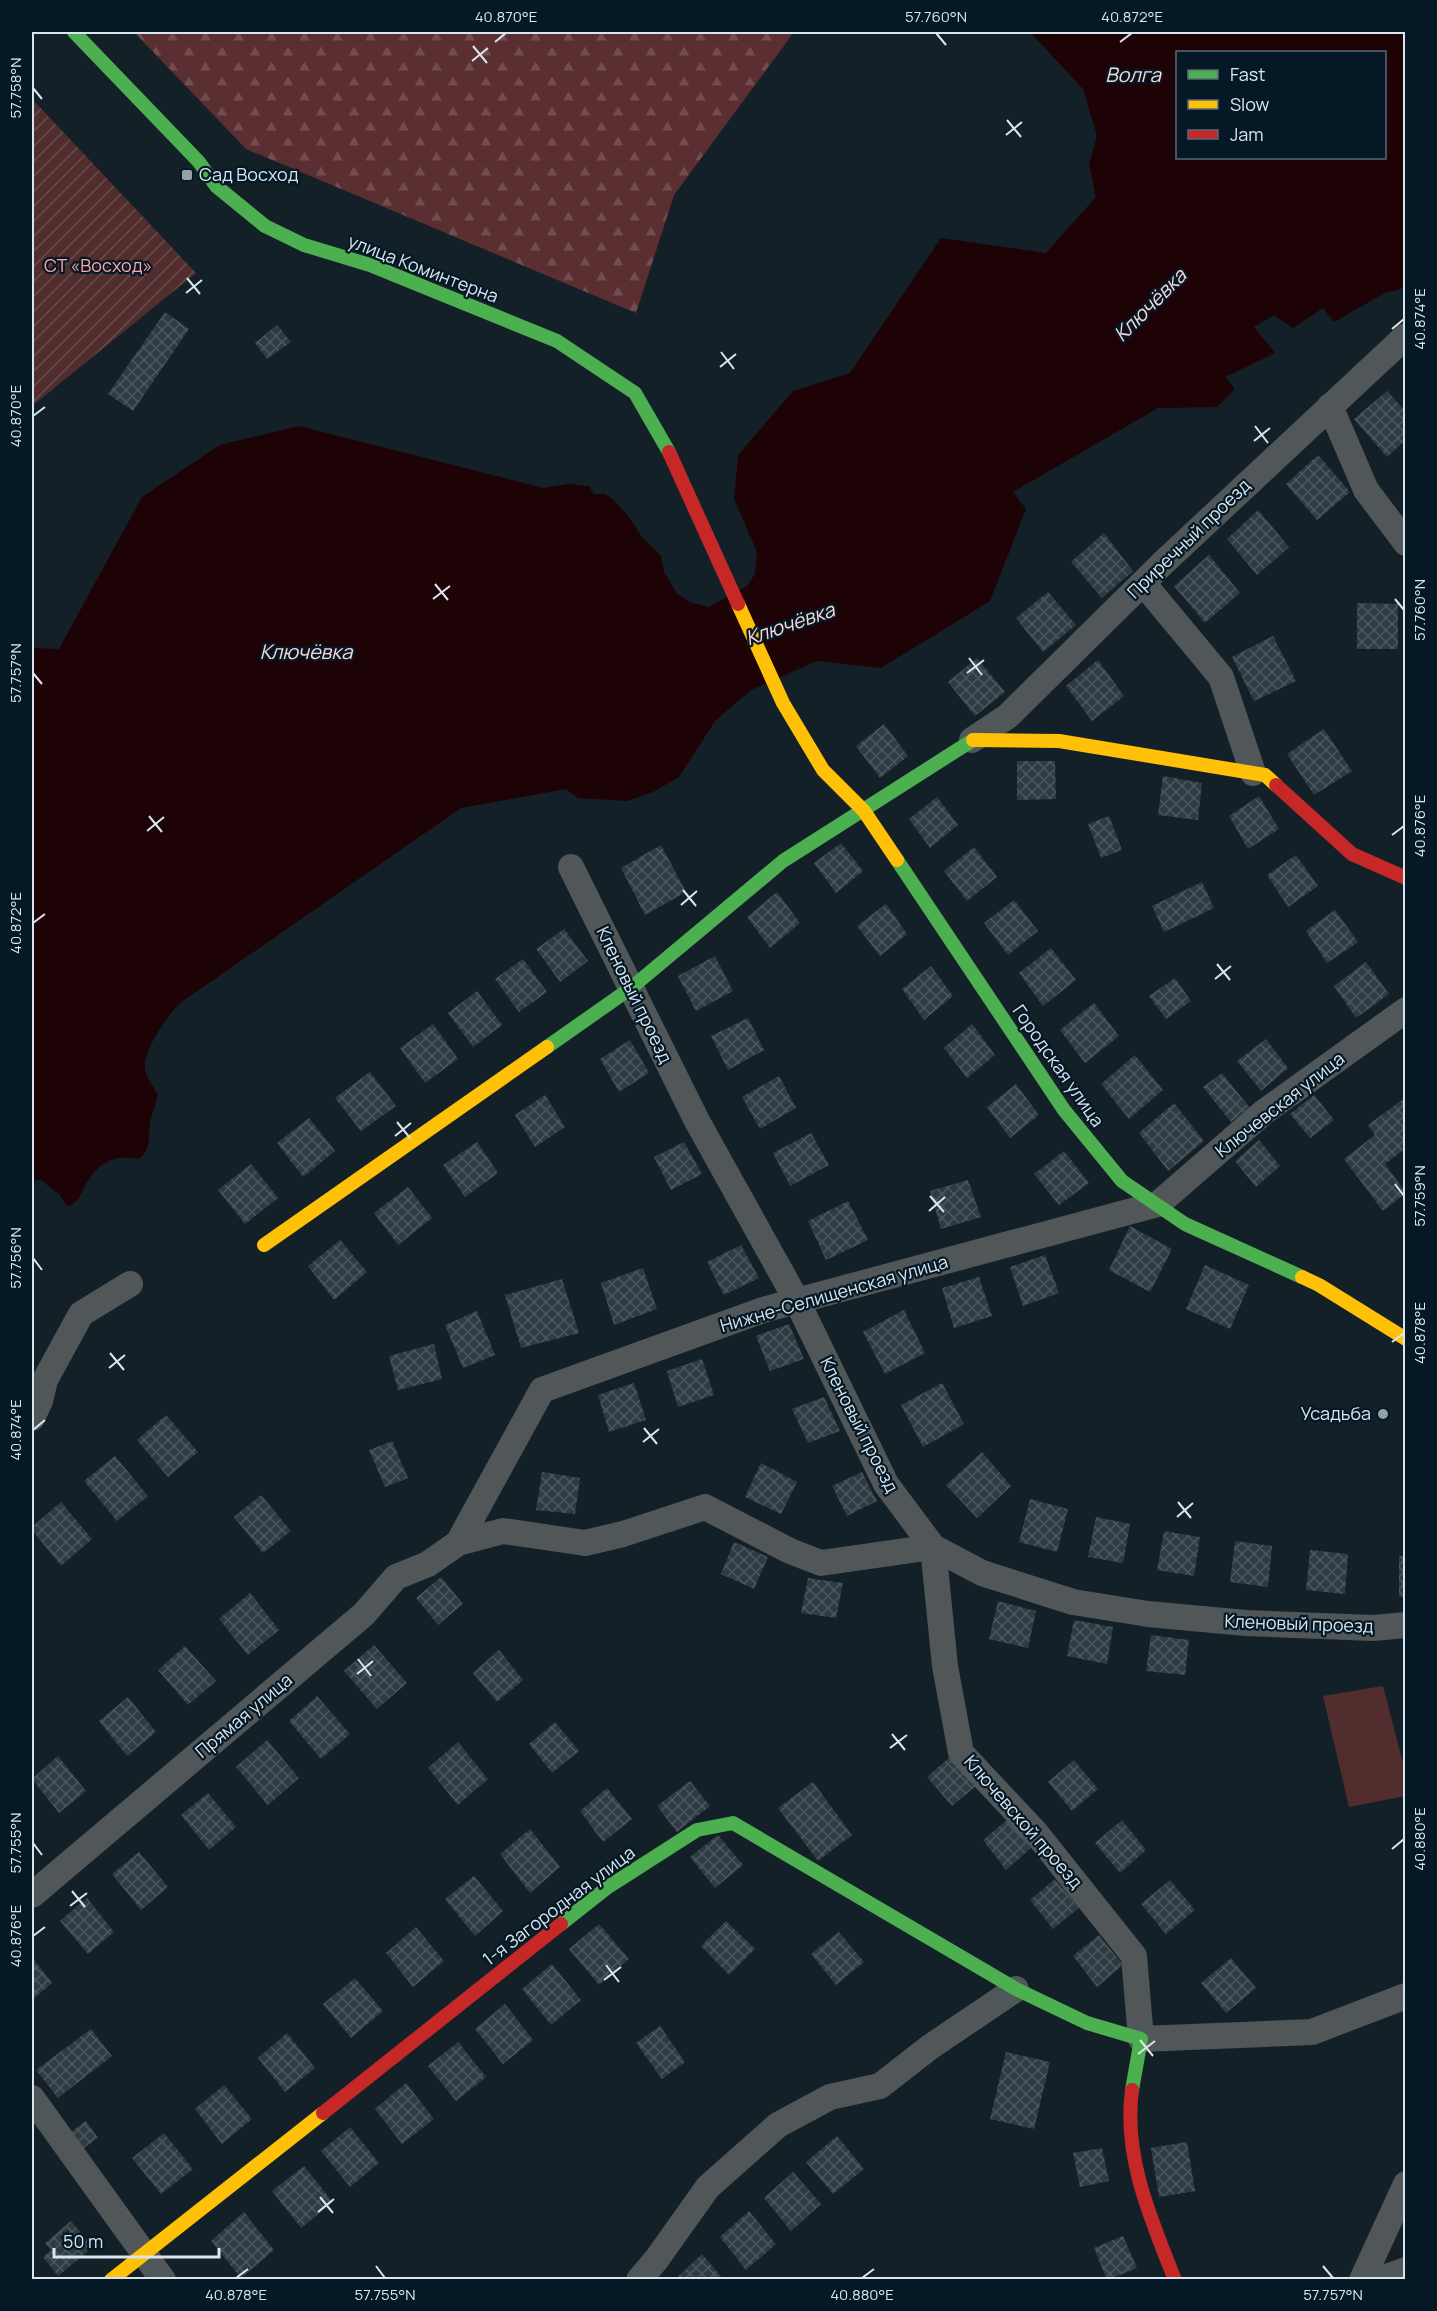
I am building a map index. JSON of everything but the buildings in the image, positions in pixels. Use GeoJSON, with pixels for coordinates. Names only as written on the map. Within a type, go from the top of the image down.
{"type":"FeatureCollection","features":[{"type":"Feature","properties":{"kind":"street","name":"улица Коминтерна"},"geometry":{"type":"LineString","coordinates":[[74,32],[199,162],[216,186],[265,226],[303,245],[370,265],[557,341],[635,393],[672,458],[783,703]]}},
{"type":"Feature","properties":{"kind":"street","name":"Приречный проезд"},"geometry":{"type":"LineString","coordinates":[[972,740],[1008,716],[1143,583],[1406,336]]}},
{"type":"Feature","properties":{"kind":"street"},"geometry":{"type":"LineString","coordinates":[[1330,406],[1366,490],[1406,543]]}},
{"type":"Feature","properties":{"kind":"street"},"geometry":{"type":"LineString","coordinates":[[1143,583],[1221,677],[1253,773]]}},
{"type":"Feature","properties":{"kind":"street","name":"Городская улица"},"geometry":{"type":"LineString","coordinates":[[783,703],[824,770],[864,811],[1064,1110],[1122,1181],[1185,1224],[1319,1285],[1406,1339]]}},
{"type":"Feature","properties":{"kind":"street"},"geometry":{"type":"LineString","coordinates":[[264,1245],[631,988],[783,861],[972,740],[1059,741],[1265,775],[1352,854],[1406,878]]}},
{"type":"Feature","properties":{"kind":"street","name":"Кленовый проезд"},"geometry":{"type":"LineString","coordinates":[[571,867],[697,1121],[797,1301],[886,1484],[933,1547],[982,1573],[1062,1598],[1148,1614],[1246,1623],[1372,1628],[1406,1625]]}},
{"type":"Feature","properties":{"kind":"street","name":"Ключевская улица"},"geometry":{"type":"LineString","coordinates":[[1158,1204],[1264,1112],[1406,1010]]}},
{"type":"Feature","properties":{"kind":"street","name":"Нижне-Селищенская улица"},"geometry":{"type":"LineString","coordinates":[[458,1543],[543,1390],[763,1310],[1158,1204]]}},
{"type":"Feature","properties":{"kind":"street"},"geometry":{"type":"LineString","coordinates":[[32,1418],[40,1401],[45,1380],[81,1314],[129,1284]]}},
{"type":"Feature","properties":{"kind":"street"},"geometry":{"type":"LineString","coordinates":[[458,1543],[503,1531],[585,1543],[623,1534],[705,1507],[790,1551],[821,1563],[933,1547]]}},
{"type":"Feature","properties":{"kind":"street","name":"Прямая улица"},"geometry":{"type":"LineString","coordinates":[[32,1895],[364,1614],[396,1577],[428,1564],[458,1543]]}},
{"type":"Feature","properties":{"kind":"street","name":"Ключевской проезд"},"geometry":{"type":"LineString","coordinates":[[933,1547],[945,1666],[962,1753],[1036,1833],[1134,1956],[1141,2038],[1133,2085],[1130,2134],[1152,2222],[1175,2280]]}},
{"type":"Feature","properties":{"kind":"street","name":"1-я Загородная улица"},"geometry":{"type":"LineString","coordinates":[[111,2280],[608,1887],[697,1830],[733,1823],[1016,1989],[1087,2023],[1141,2038]]}},
{"type":"Feature","properties":{"kind":"street"},"geometry":{"type":"LineString","coordinates":[[639,2280],[708,2187],[778,2126],[830,2097],[880,2086],[930,2047],[1016,1989]]}},
{"type":"Feature","properties":{"kind":"street"},"geometry":{"type":"LineString","coordinates":[[1141,2038],[1312,2032],[1406,1996]]}},
{"type":"Feature","properties":{"kind":"street"},"geometry":{"type":"LineString","coordinates":[[32,2098],[163,2280]]}},
{"type":"Feature","properties":{"kind":"street"},"geometry":{"type":"LineString","coordinates":[[1362,2280],[1406,2184]]}},
{"type":"Feature","properties":{"kind":"street"},"geometry":{"type":"LineString","coordinates":[[1378,2280],[1406,2270]]}},
{"type":"Feature","properties":{"kind":"green space"},"geometry":{"type":"Polygon","coordinates":[[[134,32],[794,32],[674,195],[636,313],[246,149],[134,32]]]}},
{"type":"Feature","properties":{"kind":"green space","name":"СТ «Восход»"},"geometry":{"type":"Polygon","coordinates":[[[32,99],[196,273],[32,406],[32,99]]]}},
{"type":"Feature","properties":{"kind":"green space"},"geometry":{"type":"Polygon","coordinates":[[[1383,1686],[1405,1771],[1405,1796],[1349,1807],[1323,1696],[1383,1686]]]}},
{"type":"Feature","properties":{"kind":"water","name":"Ключёвка"},"geometry":{"type":"Polygon","coordinates":[[[1030,32],[1405,32],[1406,280],[1401,289],[1385,293],[1334,322],[1323,308],[1293,328],[1274,315],[1254,327],[1275,353],[1225,377],[1235,389],[1217,407],[1158,408],[1013,492],[1026,509],[990,601],[881,668],[817,661],[751,690],[715,721],[679,777],[653,792],[627,801],[578,798],[566,789],[461,808],[180,1003],[157,1034],[145,1061],[147,1075],[158,1095],[150,1124],[148,1147],[143,1156],[138,1159],[117,1158],[104,1163],[93,1173],[79,1197],[70,1206],[65,1204],[60,1195],[41,1180],[36,1180],[32,1186],[32,648],[59,649],[142,497],[220,445],[299,426],[543,488],[568,484],[589,486],[594,494],[605,494],[614,500],[642,537],[661,556],[664,572],[677,594],[692,603],[709,607],[747,586],[755,574],[757,552],[734,499],[738,455],[793,391],[850,373],[941,238],[1046,253],[1096,197],[1089,164],[1097,136],[1083,89],[1030,32]]]}},
{"type":"Feature","properties":{"kind":"traffic: fast"},"geometry":{"type":"LineString","coordinates":[[74,32],[199,162],[216,186],[265,226],[304,245],[370,265],[557,341],[635,393],[669,452]]}},
{"type":"Feature","properties":{"kind":"traffic: fast"},"geometry":{"type":"LineString","coordinates":[[547,1047],[631,988],[783,861],[973,740]]}},
{"type":"Feature","properties":{"kind":"traffic: fast"},"geometry":{"type":"LineString","coordinates":[[897,860],[1064,1110],[1122,1181],[1185,1224],[1302,1277]]}},
{"type":"Feature","properties":{"kind":"traffic: fast"},"geometry":{"type":"LineString","coordinates":[[561,1924],[608,1887],[697,1830],[733,1823],[1016,1989],[1087,2023],[1141,2039],[1132,2090]]}},
{"type":"Feature","properties":{"kind":"traffic: slow"},"geometry":{"type":"LineString","coordinates":[[738,604],[783,703],[823,770],[864,811],[897,860]]}},
{"type":"Feature","properties":{"kind":"traffic: slow"},"geometry":{"type":"LineString","coordinates":[[973,740],[1059,741],[1265,775],[1276,785]]}},
{"type":"Feature","properties":{"kind":"traffic: slow"},"geometry":{"type":"LineString","coordinates":[[264,1245],[547,1047]]}},
{"type":"Feature","properties":{"kind":"traffic: slow"},"geometry":{"type":"LineString","coordinates":[[1302,1277],[1319,1285],[1406,1339]]}},
{"type":"Feature","properties":{"kind":"traffic: slow"},"geometry":{"type":"LineString","coordinates":[[111,2280],[323,2113]]}},
{"type":"Feature","properties":{"kind":"traffic: jam"},"geometry":{"type":"LineString","coordinates":[[669,452],[738,604]]}},
{"type":"Feature","properties":{"kind":"traffic: jam"},"geometry":{"type":"LineString","coordinates":[[1276,785],[1352,854],[1406,878]]}},
{"type":"Feature","properties":{"kind":"traffic: jam"},"geometry":{"type":"LineString","coordinates":[[323,2113],[561,1924]]}},
{"type":"Feature","properties":{"kind":"traffic: jam"},"geometry":{"type":"LineString","coordinates":[[1132,2090],[1130,2115],[1135,2163],[1148,2211],[1175,2280]]}},
{"type":"Feature","properties":{"kind":"place","name":"Сад Восход"},"geometry":{"type":"Point","coordinates":[187,175]}},
{"type":"Feature","properties":{"kind":"place","name":"Усадьба"},"geometry":{"type":"Point","coordinates":[1383,1414]}},
{"type":"Feature","properties":{"kind":"water label","name":"Волга"},"geometry":{"type":"Point","coordinates":[1133,75]}}]}
